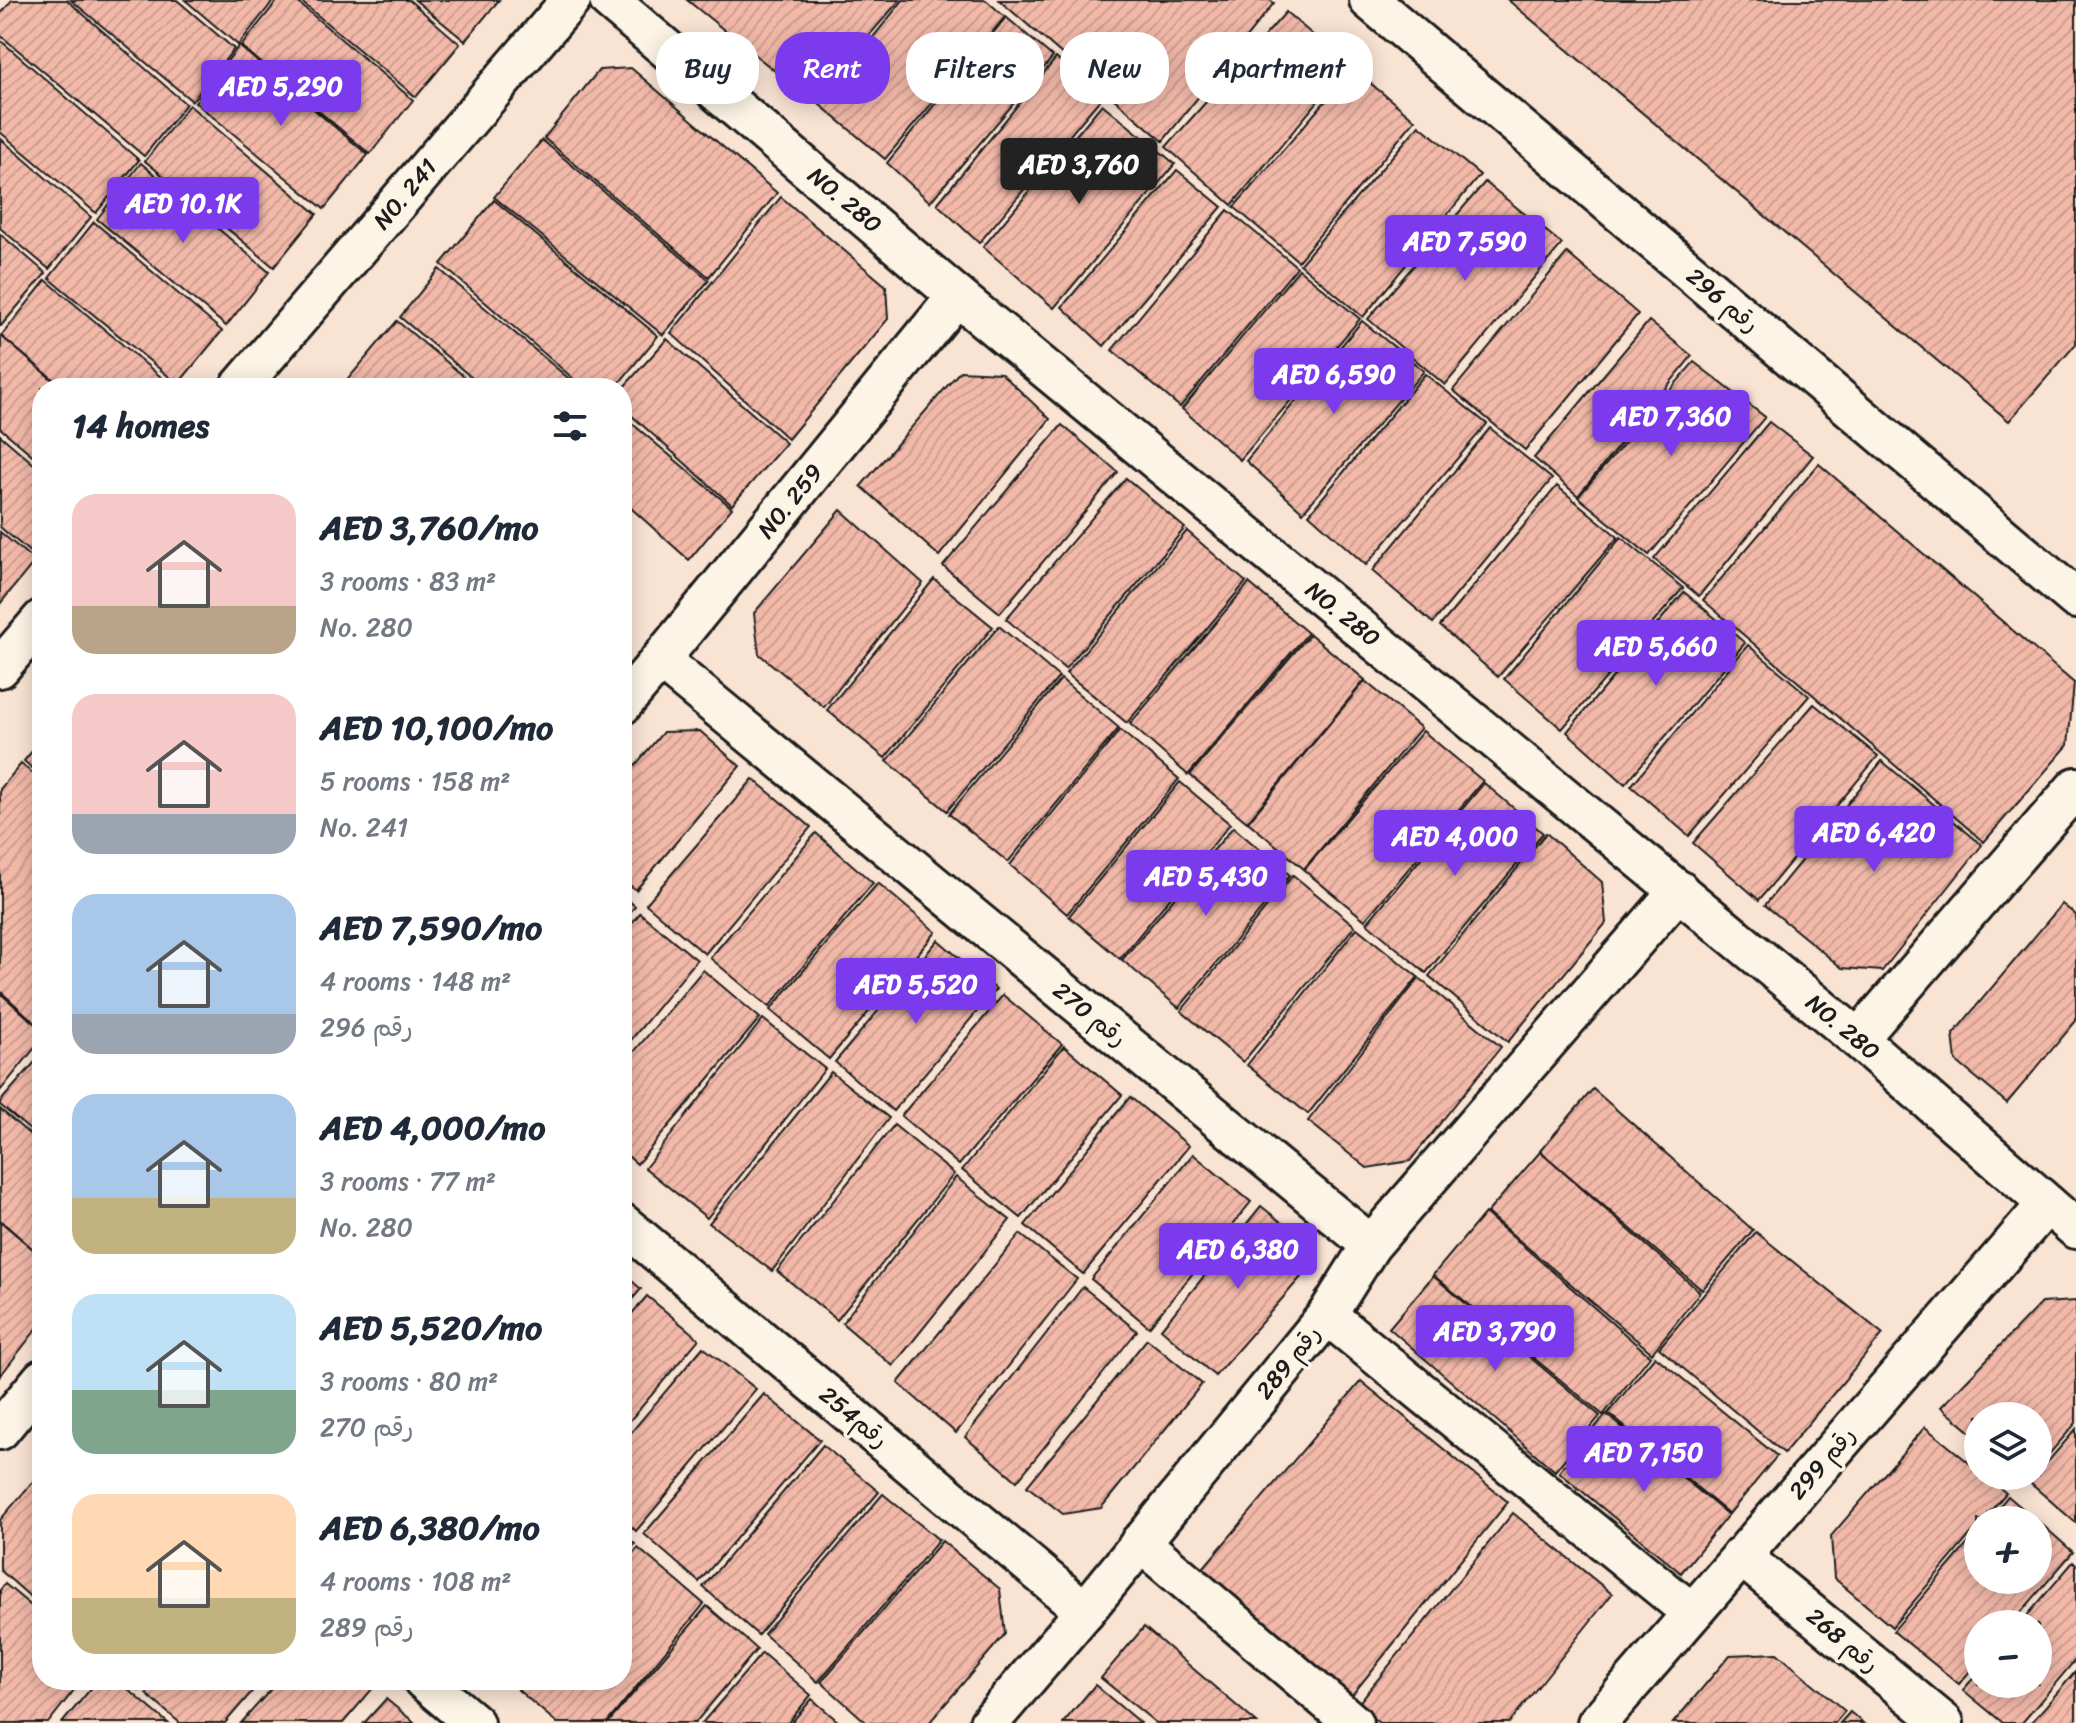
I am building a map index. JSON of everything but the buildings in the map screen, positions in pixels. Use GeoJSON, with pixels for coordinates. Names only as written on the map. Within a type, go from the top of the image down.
{"type":"FeatureCollection","features":[{"type":"Feature","properties":{"kind":"street","name":"NO. 241"},"geometry":{"type":"LineString","coordinates":[[248,378],[571,0]]}},
{"type":"Feature","properties":{"kind":"street","name":"NO. 280"},"geometry":{"type":"LineString","coordinates":[[609,0],[957,296],[1858,1039],[2076,1229]]}},
{"type":"Feature","properties":{"kind":"street","name":"رقم 296"},"geometry":{"type":"LineString","coordinates":[[1369,0],[2076,599]]}},
{"type":"Feature","properties":{"kind":"street","name":"NO. 259"},"geometry":{"type":"LineString","coordinates":[[632,693],[957,296]]}},
{"type":"Feature","properties":{"kind":"street"},"geometry":{"type":"LineString","coordinates":[[0,668],[32,631]]}},
{"type":"Feature","properties":{"kind":"street","name":"رقم 270"},"geometry":{"type":"LineString","coordinates":[[660,660],[1371,1245]]}},
{"type":"Feature","properties":{"kind":"street"},"geometry":{"type":"LineString","coordinates":[[1858,1039],[2076,787]]}},
{"type":"Feature","properties":{"kind":"street","name":"رقم 289"},"geometry":{"type":"LineString","coordinates":[[989,1723],[1085,1611],[1327,1315],[1371,1245],[1679,890]]}},
{"type":"Feature","properties":{"kind":"street","name":"رقم 299"},"geometry":{"type":"LineString","coordinates":[[1597,1723],[2047,1204]]}},
{"type":"Feature","properties":{"kind":"street","name":"رقم254"},"geometry":{"type":"LineString","coordinates":[[632,1231],[1085,1611]]}},
{"type":"Feature","properties":{"kind":"street"},"geometry":{"type":"LineString","coordinates":[[1327,1315],[1692,1613]]}},
{"type":"Feature","properties":{"kind":"street"},"geometry":{"type":"LineString","coordinates":[[0,1430],[32,1391]]}},
{"type":"Feature","properties":{"kind":"street"},"geometry":{"type":"LineString","coordinates":[[1140,1542],[1353,1723]]}},
{"type":"Feature","properties":{"kind":"street","name":"رقم 268"},"geometry":{"type":"LineString","coordinates":[[1741,1556],[1944,1723]]}},
{"type":"Feature","properties":{"kind":"street"},"geometry":{"type":"LineString","coordinates":[[435,1690],[474,1723]]}}]}
